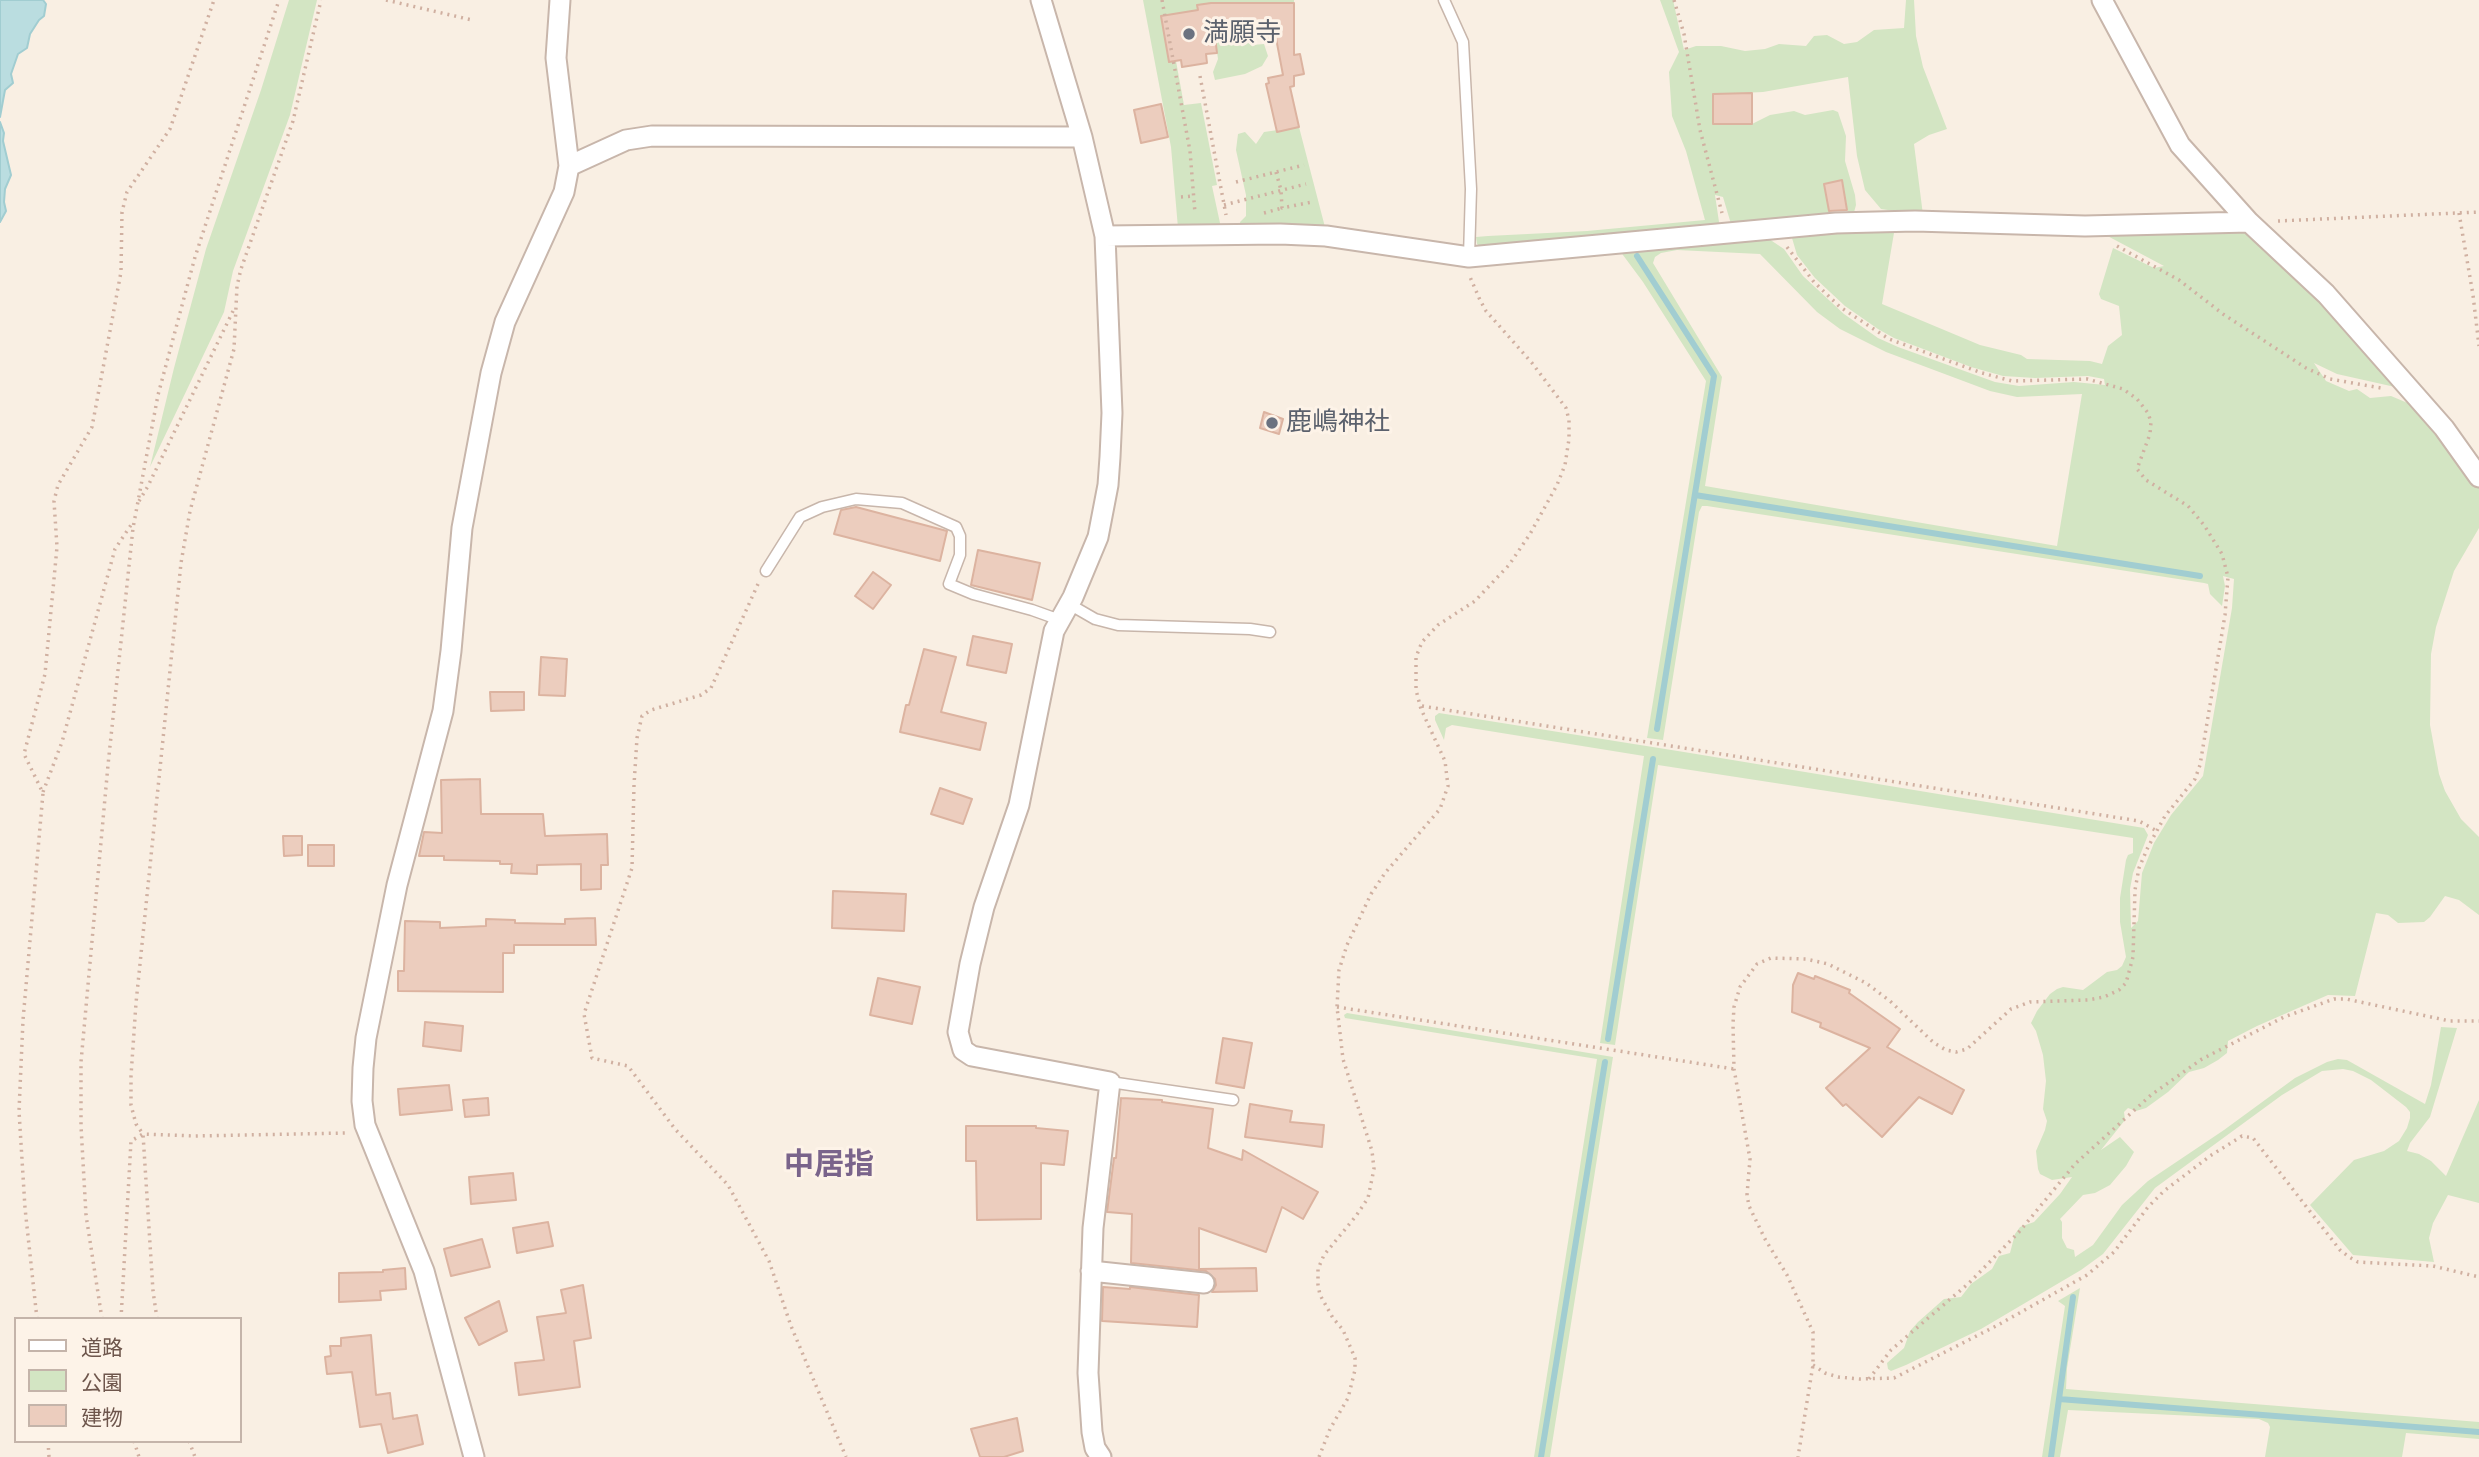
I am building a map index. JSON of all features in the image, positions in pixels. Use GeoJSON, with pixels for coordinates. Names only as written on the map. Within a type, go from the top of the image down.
{"type":"FeatureCollection","features":[{"type":"Feature","properties":{"kind":"street"},"geometry":{"type":"LineString","coordinates":[[474,1457],[424,1272],[365,1125],[362,1101],[366,1038],[397,885],[443,711],[452,651],[462,528],[488,384],[505,322],[564,192],[569,166],[556,58],[560,0]]}},
{"type":"Feature","properties":{"kind":"street"},"geometry":{"type":"LineString","coordinates":[[1041,0],[1082,137],[1105,236],[1112,413],[1108,485],[1098,537],[1054,631],[1019,805],[984,907],[958,1032],[963,1050],[972,1056],[1110,1082],[1095,1195],[1088,1373],[1092,1432],[1095,1448],[1101,1457]]}},
{"type":"Feature","properties":{"kind":"street"},"geometry":{"type":"LineString","coordinates":[[2102,0],[2180,145],[2249,222],[2326,294],[2438,421],[2479,477]]}},
{"type":"Feature","properties":{"kind":"street"},"geometry":{"type":"LineString","coordinates":[[569,166],[626,140],[652,136],[1082,137]]}},
{"type":"Feature","properties":{"kind":"street"},"geometry":{"type":"LineString","coordinates":[[1105,236],[1326,236],[1469,257],[1836,223],[1915,221],[2085,226],[2249,222]]}},
{"type":"Feature","properties":{"kind":"street"},"geometry":{"type":"LineString","coordinates":[[1091,1271],[1204,1283]]}},
{"type":"Feature","properties":{"kind":"lane"},"geometry":{"type":"LineString","coordinates":[[1444,0],[1463,43],[1471,190],[1469,257]]}},
{"type":"Feature","properties":{"kind":"lane"},"geometry":{"type":"LineString","coordinates":[[766,571],[800,517],[822,507],[856,499],[902,503],[956,527],[960,536],[960,555],[949,584],[973,594],[1032,610],[1064,612],[1118,625],[1270,632]]}},
{"type":"Feature","properties":{"kind":"lane"},"geometry":{"type":"LineString","coordinates":[[1110,1082],[1233,1100]]}},
{"type":"Feature","properties":{"kind":"path"},"geometry":{"type":"LineString","coordinates":[[43,793],[24,754],[45,674],[57,547],[54,501],[58,485],[92,427],[121,272],[122,212],[127,192],[170,129],[214,0]]}},
{"type":"Feature","properties":{"kind":"path"},"geometry":{"type":"LineString","coordinates":[[102,1317],[86,1216],[80,1126],[81,1062],[107,765],[134,520],[158,395],[195,257],[279,0]]}},
{"type":"Feature","properties":{"kind":"path"},"geometry":{"type":"LineString","coordinates":[[157,1317],[143,1134],[136,1124],[131,1105],[136,1003],[180,576],[190,511],[234,349],[237,286],[241,269],[297,108],[321,0]]}},
{"type":"Feature","properties":{"kind":"path"},"geometry":{"type":"LineString","coordinates":[[386,0],[472,20]]}},
{"type":"Feature","properties":{"kind":"path"},"geometry":{"type":"LineString","coordinates":[[1162,0],[1190,151],[1194,213],[1206,213]]}},
{"type":"Feature","properties":{"kind":"path"},"geometry":{"type":"LineString","coordinates":[[1674,0],[1684,34],[1700,130],[1727,233]]}},
{"type":"Feature","properties":{"kind":"path"},"geometry":{"type":"LineString","coordinates":[[1200,76],[1230,235]]}},
{"type":"Feature","properties":{"kind":"path"},"geometry":{"type":"LineString","coordinates":[[1236,182],[1304,165]]}},
{"type":"Feature","properties":{"kind":"path"},"geometry":{"type":"LineString","coordinates":[[1276,172],[1282,208]]}},
{"type":"Feature","properties":{"kind":"path"},"geometry":{"type":"LineString","coordinates":[[1224,205],[1306,184]]}},
{"type":"Feature","properties":{"kind":"path"},"geometry":{"type":"LineString","coordinates":[[1181,197],[1194,196]]}},
{"type":"Feature","properties":{"kind":"path"},"geometry":{"type":"LineString","coordinates":[[1263,213],[1312,202]]}},
{"type":"Feature","properties":{"kind":"path"},"geometry":{"type":"LineString","coordinates":[[1218,213],[1225,212]]}},
{"type":"Feature","properties":{"kind":"path"},"geometry":{"type":"LineString","coordinates":[[2249,222],[2479,212]]}},
{"type":"Feature","properties":{"kind":"path"},"geometry":{"type":"LineString","coordinates":[[2459,213],[2479,346]]}},
{"type":"Feature","properties":{"kind":"path"},"geometry":{"type":"LineString","coordinates":[[1779,229],[1787,248],[1814,282],[1840,307],[1889,339],[1982,373],[2012,381],[2067,379],[2108,383],[2130,394],[2148,413],[2150,434],[2137,469],[2141,476],[2176,496],[2196,515],[2222,554],[2228,577],[2225,615],[2200,765],[2195,779],[2165,816],[2139,867],[2134,898],[2133,957],[2126,983],[2119,990],[2088,1000],[2031,1002],[2011,1009],[1968,1049],[1956,1052],[1934,1043],[1890,1001],[1852,974],[1818,961],[1782,957],[1763,960],[1751,969],[1737,997],[1732,1024],[1734,1069],[1750,1159],[1747,1195],[1749,1206],[1787,1275],[1812,1332],[1814,1349],[1798,1457]]}},
{"type":"Feature","properties":{"kind":"path"},"geometry":{"type":"LineString","coordinates":[[2111,243],[2138,255],[2179,280],[2223,314],[2306,368],[2330,379],[2383,389]]}},
{"type":"Feature","properties":{"kind":"path"},"geometry":{"type":"LineString","coordinates":[[1319,1457],[1330,1429],[1348,1398],[1355,1358],[1343,1330],[1320,1295],[1318,1269],[1324,1255],[1368,1198],[1374,1169],[1372,1151],[1348,1079],[1337,1007],[1339,970],[1347,944],[1371,894],[1446,798],[1448,779],[1445,761],[1420,706],[1414,675],[1416,657],[1422,642],[1438,625],[1475,601],[1509,565],[1557,485],[1565,465],[1569,439],[1566,408],[1480,300],[1471,278],[1469,257]]}},
{"type":"Feature","properties":{"kind":"path"},"geometry":{"type":"LineString","coordinates":[[138,503],[236,305]]}},
{"type":"Feature","properties":{"kind":"path"},"geometry":{"type":"LineString","coordinates":[[37,1317],[25,1208],[19,1111],[23,1020],[43,793],[62,742],[115,549],[134,520]]}},
{"type":"Feature","properties":{"kind":"path"},"geometry":{"type":"LineString","coordinates":[[766,571],[753,592],[711,688],[701,695],[651,710],[642,716],[637,738],[632,868],[584,1014],[592,1058],[628,1066],[675,1129],[728,1185],[769,1261],[791,1326],[846,1457]]}},
{"type":"Feature","properties":{"kind":"path"},"geometry":{"type":"LineString","coordinates":[[1420,706],[2139,821],[2157,831]]}},
{"type":"Feature","properties":{"kind":"path"},"geometry":{"type":"LineString","coordinates":[[1869,1379],[1891,1350],[1969,1283],[2020,1232],[2075,1164],[2151,1095],[2202,1059],[2284,1017],[2334,999],[2346,999],[2450,1021],[2479,1021]]}},
{"type":"Feature","properties":{"kind":"path"},"geometry":{"type":"LineString","coordinates":[[1337,1007],[1734,1069]]}},
{"type":"Feature","properties":{"kind":"path"},"geometry":{"type":"LineString","coordinates":[[121,1317],[131,1141],[143,1134],[194,1136],[347,1133],[365,1125]]}},
{"type":"Feature","properties":{"kind":"path"},"geometry":{"type":"LineString","coordinates":[[1812,1365],[1838,1377],[1869,1379],[1894,1378],[1911,1370],[2087,1275],[2114,1252],[2148,1207],[2164,1191],[2242,1136],[2253,1138],[2349,1258],[2358,1262],[2433,1266],[2479,1277]]}},
{"type":"Feature","properties":{"kind":"green space"},"geometry":{"type":"Polygon","coordinates":[[[289,0],[317,0],[290,115],[233,271],[224,312],[150,467],[206,249],[289,0]]]}},
{"type":"Feature","properties":{"kind":"green space"},"geometry":{"type":"Polygon","coordinates":[[[1143,0],[1294,0],[1294,3],[1211,3],[1197,5],[1198,10],[1161,16],[1169,62],[1176,61],[1184,105],[1201,103],[1217,185],[1212,186],[1220,223],[1218,228],[1178,228],[1171,147],[1143,0]]]}},
{"type":"Feature","properties":{"kind":"green space"},"geometry":{"type":"Polygon","coordinates":[[[1660,0],[1673,0],[1684,50],[1696,46],[1721,46],[1745,51],[1779,44],[1806,46],[1814,36],[1827,35],[1844,44],[1857,42],[1874,30],[1904,28],[1906,0],[1914,0],[1916,36],[1923,67],[1947,129],[1914,144],[1923,215],[1881,209],[1865,190],[1857,156],[1848,77],[1763,92],[1717,96],[1727,122],[1733,124],[1752,124],[1770,115],[1794,111],[1805,115],[1833,110],[1838,112],[1846,136],[1845,161],[1855,195],[1853,216],[1731,224],[1723,197],[1715,195],[1718,228],[1482,248],[1477,244],[1476,237],[1587,231],[1705,220],[1686,151],[1672,116],[1669,72],[1679,52],[1660,0]],[[1842,180],[1824,184],[1830,216],[1848,213],[1842,180]]]}},
{"type":"Feature","properties":{"kind":"green space"},"geometry":{"type":"Polygon","coordinates":[[[1237,36],[1252,45],[1264,44],[1268,56],[1262,66],[1245,74],[1215,80],[1213,72],[1218,59],[1215,38],[1237,36]]]}},
{"type":"Feature","properties":{"kind":"green space"},"geometry":{"type":"Polygon","coordinates":[[[1299,127],[1326,231],[1241,227],[1240,222],[1246,216],[1246,195],[1236,150],[1238,134],[1245,132],[1256,144],[1264,132],[1299,127]]]}},
{"type":"Feature","properties":{"kind":"green space"},"geometry":{"type":"Polygon","coordinates":[[[1895,227],[1882,304],[1980,345],[2021,355],[2027,359],[2090,361],[2102,364],[2108,346],[2122,335],[2119,306],[2101,299],[2099,294],[2113,248],[2154,268],[2164,266],[2100,232],[2246,230],[2306,282],[2395,387],[2337,374],[2314,363],[2326,381],[2349,391],[2357,389],[2370,398],[2391,396],[2410,404],[2429,423],[2479,485],[2479,528],[2454,571],[2436,627],[2431,654],[2430,725],[2445,791],[2461,819],[2479,837],[2479,915],[2459,900],[2445,896],[2424,922],[2398,923],[2388,915],[2376,913],[2355,996],[2328,995],[2257,1026],[2228,1041],[2227,1053],[2204,1068],[2189,1072],[2146,1108],[2136,1111],[2128,1108],[2124,1112],[2125,1120],[2101,1150],[2120,1137],[2134,1152],[2126,1166],[2110,1185],[2095,1193],[2083,1195],[2060,1219],[2062,1238],[2067,1248],[2074,1250],[2075,1257],[2093,1245],[2122,1205],[2148,1181],[2295,1078],[2327,1062],[2347,1060],[2425,1104],[2441,1027],[2457,1028],[2430,1117],[2407,1151],[2431,1161],[2446,1176],[2479,1100],[2479,1203],[2448,1195],[2433,1223],[2429,1238],[2434,1262],[2353,1255],[2310,1205],[2354,1160],[2384,1151],[2399,1141],[2410,1118],[2406,1107],[2371,1080],[2343,1069],[2322,1071],[2282,1095],[2155,1188],[2103,1254],[2081,1270],[1981,1329],[1906,1365],[1891,1371],[1888,1369],[1887,1363],[1904,1348],[1910,1331],[1918,1322],[1944,1299],[1961,1297],[1971,1284],[1992,1269],[1999,1256],[2010,1253],[2015,1234],[2020,1227],[2034,1222],[2072,1177],[2052,1180],[2040,1174],[2038,1169],[2036,1151],[2047,1121],[2043,1109],[2046,1081],[2043,1055],[2031,1023],[2050,994],[2057,989],[2063,987],[2083,990],[2107,972],[2122,966],[2126,957],[2120,922],[2120,898],[2126,860],[2128,855],[2133,853],[2133,838],[1658,765],[1615,1045],[1600,1043],[1644,756],[1452,725],[1446,728],[1444,740],[1435,720],[1439,713],[2144,828],[2148,835],[2133,873],[2130,889],[2131,928],[2138,921],[2142,873],[2154,843],[2171,815],[2203,776],[2232,608],[2234,579],[2223,576],[2225,586],[2222,606],[2210,594],[2208,584],[2204,583],[1707,506],[1702,506],[1699,512],[1663,740],[1647,738],[1706,381],[1620,251],[1766,237],[1784,249],[1803,276],[1844,314],[1878,338],[1898,347],[1995,382],[2019,386],[2074,382],[2105,385],[2104,379],[2088,376],[2003,376],[1894,338],[1845,306],[1815,278],[1797,255],[1793,235],[1895,227]],[[1677,250],[1661,253],[1655,257],[1653,263],[1722,377],[1705,486],[2057,546],[2082,394],[2017,397],[1990,391],[1886,352],[1840,329],[1817,312],[1760,254],[1677,250]]]}},
{"type":"Feature","properties":{"kind":"green space"},"geometry":{"type":"Polygon","coordinates":[[[1347,1013],[1613,1057],[1550,1457],[1534,1457],[1597,1059],[1345,1018],[1347,1013]]]}},
{"type":"Feature","properties":{"kind":"green space"},"geometry":{"type":"Polygon","coordinates":[[[2080,1288],[2066,1389],[2479,1422],[2479,1439],[2406,1433],[2402,1457],[2265,1457],[2270,1427],[2259,1419],[2068,1410],[2060,1457],[2042,1457],[2065,1306],[2058,1301],[2080,1288]]]}},
{"type":"Feature","properties":{"kind":"water"},"geometry":{"type":"Polygon","coordinates":[[[0,0],[43,0],[46,4],[44,16],[30,34],[27,48],[18,54],[11,74],[13,83],[5,90],[0,117],[0,0]]]}},
{"type":"Feature","properties":{"kind":"water"},"geometry":{"type":"Polygon","coordinates":[[[0,122],[11,175],[5,189],[6,211],[0,222],[0,122]]]}},
{"type":"Feature","properties":{"kind":"building"},"geometry":{"type":"Polygon","coordinates":[[[1294,3],[1294,55],[1300,54],[1304,74],[1294,76],[1294,86],[1290,87],[1299,127],[1277,132],[1266,84],[1269,83],[1268,78],[1283,75],[1276,38],[1262,38],[1262,34],[1228,34],[1215,37],[1217,53],[1206,54],[1207,63],[1182,67],[1181,60],[1169,62],[1161,16],[1198,10],[1197,5],[1294,3]]]}},
{"type":"Feature","properties":{"kind":"building"},"geometry":{"type":"Polygon","coordinates":[[[1752,93],[1752,124],[1713,124],[1713,94],[1752,93]]]}},
{"type":"Feature","properties":{"kind":"building"},"geometry":{"type":"Polygon","coordinates":[[[1161,104],[1168,137],[1141,143],[1134,110],[1161,104]]]}},
{"type":"Feature","properties":{"kind":"building"},"geometry":{"type":"Polygon","coordinates":[[[1842,180],[1847,210],[1829,211],[1824,184],[1842,180]]]}},
{"type":"Feature","properties":{"kind":"building","name":"鹿嶋神社"},"geometry":{"type":"Polygon","coordinates":[[[1264,412],[1283,419],[1279,434],[1260,428],[1264,412]]]}},
{"type":"Feature","properties":{"kind":"building"},"geometry":{"type":"Polygon","coordinates":[[[856,507],[947,531],[940,561],[834,534],[841,510],[856,507]]]}},
{"type":"Feature","properties":{"kind":"building"},"geometry":{"type":"Polygon","coordinates":[[[978,550],[1040,563],[1032,600],[971,585],[978,550]]]}},
{"type":"Feature","properties":{"kind":"building"},"geometry":{"type":"Polygon","coordinates":[[[873,572],[891,585],[873,609],[855,596],[873,572]]]}},
{"type":"Feature","properties":{"kind":"building"},"geometry":{"type":"Polygon","coordinates":[[[973,636],[1012,644],[1006,673],[967,665],[973,636]]]}},
{"type":"Feature","properties":{"kind":"building"},"geometry":{"type":"Polygon","coordinates":[[[924,649],[956,657],[941,712],[986,723],[980,750],[900,732],[924,649]]]}},
{"type":"Feature","properties":{"kind":"building"},"geometry":{"type":"Polygon","coordinates":[[[541,657],[567,659],[565,696],[539,695],[541,657]]]}},
{"type":"Feature","properties":{"kind":"building"},"geometry":{"type":"Polygon","coordinates":[[[490,692],[524,692],[524,710],[491,711],[490,692]]]}},
{"type":"Feature","properties":{"kind":"building"},"geometry":{"type":"Polygon","coordinates":[[[480,779],[481,814],[543,814],[545,836],[607,834],[608,865],[601,865],[601,889],[581,890],[581,864],[537,865],[537,874],[511,873],[512,864],[500,864],[500,861],[444,860],[444,856],[419,856],[424,832],[442,833],[441,780],[480,779]]]}},
{"type":"Feature","properties":{"kind":"building"},"geometry":{"type":"Polygon","coordinates":[[[940,788],[972,799],[963,824],[931,814],[940,788]]]}},
{"type":"Feature","properties":{"kind":"building"},"geometry":{"type":"Polygon","coordinates":[[[283,836],[302,836],[302,855],[284,856],[283,836]]]}},
{"type":"Feature","properties":{"kind":"building"},"geometry":{"type":"Polygon","coordinates":[[[308,845],[334,845],[334,866],[308,866],[308,845]]]}},
{"type":"Feature","properties":{"kind":"building"},"geometry":{"type":"Polygon","coordinates":[[[833,891],[906,894],[904,931],[832,928],[833,891]]]}},
{"type":"Feature","properties":{"kind":"building"},"geometry":{"type":"Polygon","coordinates":[[[595,918],[596,945],[514,945],[514,953],[503,953],[503,992],[398,991],[398,971],[404,971],[405,921],[440,922],[440,928],[486,926],[486,919],[515,920],[515,923],[565,924],[565,919],[595,918]]]}},
{"type":"Feature","properties":{"kind":"building"},"geometry":{"type":"Polygon","coordinates":[[[1798,973],[1814,979],[1815,976],[1850,990],[1849,993],[1900,1029],[1887,1047],[1964,1090],[1952,1114],[1919,1097],[1882,1137],[1846,1104],[1843,1106],[1826,1088],[1870,1048],[1820,1027],[1821,1023],[1792,1012],[1793,985],[1798,973]]]}},
{"type":"Feature","properties":{"kind":"building"},"geometry":{"type":"Polygon","coordinates":[[[878,978],[920,987],[912,1024],[870,1015],[878,978]]]}},
{"type":"Feature","properties":{"kind":"building"},"geometry":{"type":"Polygon","coordinates":[[[425,1022],[463,1026],[461,1051],[423,1046],[425,1022]]]}},
{"type":"Feature","properties":{"kind":"building"},"geometry":{"type":"Polygon","coordinates":[[[1223,1038],[1252,1043],[1244,1088],[1216,1083],[1223,1038]]]}},
{"type":"Feature","properties":{"kind":"building"},"geometry":{"type":"Polygon","coordinates":[[[449,1085],[452,1110],[400,1115],[398,1089],[449,1085]]]}},
{"type":"Feature","properties":{"kind":"building"},"geometry":{"type":"Polygon","coordinates":[[[488,1098],[489,1115],[465,1117],[463,1100],[488,1098]]]}},
{"type":"Feature","properties":{"kind":"building"},"geometry":{"type":"Polygon","coordinates":[[[1121,1098],[1162,1100],[1213,1109],[1208,1148],[1242,1160],[1243,1150],[1318,1192],[1303,1219],[1282,1207],[1266,1252],[1199,1228],[1199,1269],[1256,1268],[1257,1291],[1212,1292],[1216,1285],[1215,1279],[1206,1271],[1131,1263],[1132,1214],[1107,1212],[1116,1158],[1121,1098]]]}},
{"type":"Feature","properties":{"kind":"building"},"geometry":{"type":"Polygon","coordinates":[[[1250,1104],[1292,1111],[1290,1122],[1324,1125],[1322,1147],[1245,1137],[1250,1104]]]}},
{"type":"Feature","properties":{"kind":"building"},"geometry":{"type":"Polygon","coordinates":[[[966,1126],[1036,1126],[1068,1131],[1064,1165],[1041,1163],[1041,1219],[977,1220],[976,1161],[966,1161],[966,1126]]]}},
{"type":"Feature","properties":{"kind":"building"},"geometry":{"type":"Polygon","coordinates":[[[513,1173],[516,1200],[471,1204],[469,1177],[513,1173]]]}},
{"type":"Feature","properties":{"kind":"building"},"geometry":{"type":"Polygon","coordinates":[[[548,1222],[553,1246],[517,1253],[513,1228],[548,1222]]]}},
{"type":"Feature","properties":{"kind":"building"},"geometry":{"type":"Polygon","coordinates":[[[482,1239],[490,1267],[451,1276],[444,1249],[482,1239]]]}},
{"type":"Feature","properties":{"kind":"building"},"geometry":{"type":"Polygon","coordinates":[[[405,1268],[406,1289],[380,1291],[381,1300],[339,1302],[339,1273],[383,1272],[405,1268]]]}},
{"type":"Feature","properties":{"kind":"building"},"geometry":{"type":"Polygon","coordinates":[[[583,1285],[591,1338],[574,1341],[580,1387],[519,1395],[515,1363],[544,1360],[537,1317],[566,1313],[561,1290],[583,1285]]]}},
{"type":"Feature","properties":{"kind":"building"},"geometry":{"type":"Polygon","coordinates":[[[1103,1287],[1130,1287],[1199,1295],[1197,1327],[1102,1321],[1103,1287]]]}},
{"type":"Feature","properties":{"kind":"building"},"geometry":{"type":"Polygon","coordinates":[[[499,1301],[507,1331],[479,1345],[465,1318],[499,1301]]]}},
{"type":"Feature","properties":{"kind":"building"},"geometry":{"type":"Polygon","coordinates":[[[371,1335],[376,1395],[390,1393],[393,1419],[417,1415],[423,1444],[388,1453],[381,1424],[360,1427],[352,1372],[327,1374],[325,1357],[331,1356],[330,1346],[341,1346],[341,1338],[371,1335]]]}},
{"type":"Feature","properties":{"kind":"building"},"geometry":{"type":"Polygon","coordinates":[[[1017,1418],[1023,1451],[1004,1457],[980,1457],[971,1429],[1017,1418]]]}},
{"type":"Feature","properties":{"kind":"waterway"},"geometry":{"type":"LineString","coordinates":[[1637,256],[1714,376],[1657,729]]}},
{"type":"Feature","properties":{"kind":"waterway"},"geometry":{"type":"LineString","coordinates":[[1695,495],[2200,576]]}},
{"type":"Feature","properties":{"kind":"waterway"},"geometry":{"type":"LineString","coordinates":[[1608,1039],[1653,759]]}},
{"type":"Feature","properties":{"kind":"waterway"},"geometry":{"type":"LineString","coordinates":[[1541,1457],[1605,1062]]}},
{"type":"Feature","properties":{"kind":"waterway"},"geometry":{"type":"LineString","coordinates":[[2059,1399],[2073,1297]]}},
{"type":"Feature","properties":{"kind":"waterway"},"geometry":{"type":"LineString","coordinates":[[2051,1457],[2059,1399],[2479,1432]]}},
{"type":"Feature","properties":{"kind":"place","name":"満願寺"},"geometry":{"type":"Point","coordinates":[1189,34]}},
{"type":"Feature","properties":{"kind":"place","name":"鹿嶋神社"},"geometry":{"type":"Point","coordinates":[1272,423]}},
{"type":"Feature","properties":{"kind":"district","name":"中居指"},"geometry":{"type":"Point","coordinates":[829,1166]}}]}
